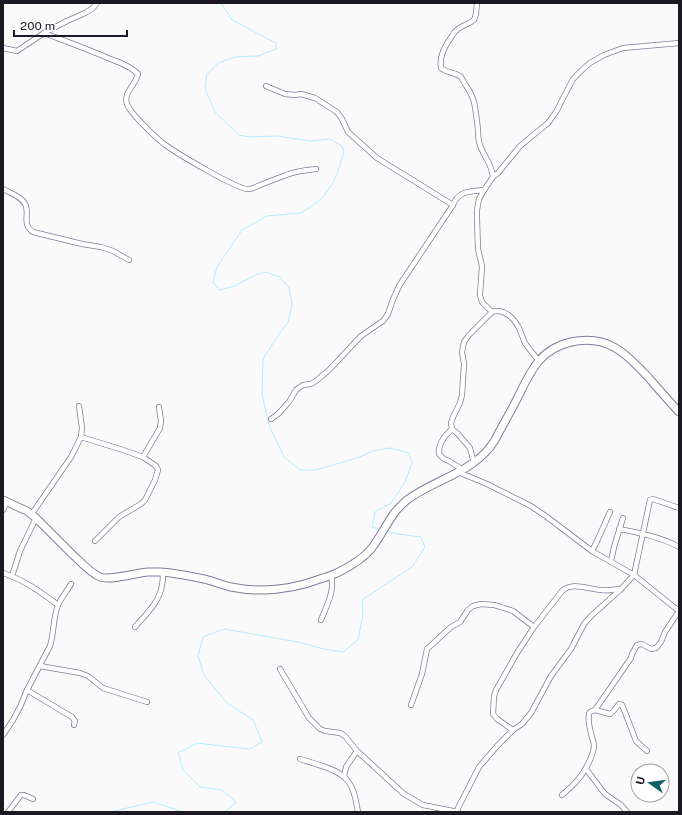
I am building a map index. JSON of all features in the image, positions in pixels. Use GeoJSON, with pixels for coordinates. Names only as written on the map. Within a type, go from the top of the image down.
{"type":"FeatureCollection","features":[{"type":"Feature","properties":{"kind":"highway"},"geometry":{"type":"LineString","coordinates":[[5,501],[27,511],[88,570],[103,578],[117,578],[147,572],[163,572],[185,575],[246,590],[293,587],[336,574],[352,564],[366,554],[397,509],[430,486],[461,471],[485,454],[492,445],[539,361],[549,352],[567,343],[588,340],[605,342],[617,349],[629,358],[664,394],[679,412]]}},
{"type":"Feature","properties":{"kind":"street"},"geometry":{"type":"LineString","coordinates":[[3,48],[18,51],[44,33],[85,13],[98,3]]}},
{"type":"Feature","properties":{"kind":"street"},"geometry":{"type":"LineString","coordinates":[[477,3],[474,20],[456,30],[445,46],[442,53],[441,68],[458,75],[472,97],[480,147],[493,170],[493,177]]}},
{"type":"Feature","properties":{"kind":"street"},"geometry":{"type":"LineString","coordinates":[[44,33],[136,71],[138,78],[127,92],[126,98],[127,105],[136,118],[163,143],[222,179],[249,190],[282,176],[298,171],[316,169]]}},
{"type":"Feature","properties":{"kind":"street"},"geometry":{"type":"LineString","coordinates":[[492,312],[482,302],[480,295],[482,271],[478,244],[477,219],[478,204],[484,190],[493,177],[502,169],[520,146],[548,123],[556,112],[573,79],[590,63],[604,55],[622,48],[679,43]]}},
{"type":"Feature","properties":{"kind":"street"},"geometry":{"type":"LineString","coordinates":[[266,86],[285,94],[301,94],[315,98],[337,112],[348,132],[377,158],[452,205]]}},
{"type":"Feature","properties":{"kind":"street"},"geometry":{"type":"LineString","coordinates":[[3,189],[12,193],[26,206],[27,224],[33,232],[113,251],[129,260]]}},
{"type":"Feature","properties":{"kind":"street"},"geometry":{"type":"LineString","coordinates":[[271,419],[289,402],[296,390],[303,385],[311,384],[316,381],[329,370],[361,336],[383,321],[388,314],[399,286],[455,199],[460,195],[484,190]]}},
{"type":"Feature","properties":{"kind":"street"},"geometry":{"type":"LineString","coordinates":[[474,463],[470,448],[450,425],[462,395],[464,367],[462,354],[463,344],[466,339],[492,312],[498,310],[502,311],[512,318],[519,328],[528,347],[539,361]]}},
{"type":"Feature","properties":{"kind":"street"},"geometry":{"type":"LineString","coordinates":[[12,576],[33,516],[71,457],[81,437],[82,428],[79,406]]}},
{"type":"Feature","properties":{"kind":"street"},"geometry":{"type":"LineString","coordinates":[[143,457],[160,428],[160,406]]}},
{"type":"Feature","properties":{"kind":"street"},"geometry":{"type":"LineString","coordinates":[[452,429],[442,440],[439,449],[439,454],[444,459],[449,461],[461,471],[531,506],[592,551],[634,575],[679,611],[656,648],[651,649],[642,644],[638,645],[631,658],[595,710],[590,712],[588,716],[594,748],[593,752],[583,774],[562,795]]}},
{"type":"Feature","properties":{"kind":"street"},"geometry":{"type":"LineString","coordinates":[[81,437],[120,448],[143,457],[156,466],[158,470],[145,500],[119,517],[95,541]]}},
{"type":"Feature","properties":{"kind":"street"},"geometry":{"type":"LineString","coordinates":[[280,669],[309,718],[320,729],[342,734],[357,751],[404,794],[423,805],[457,812],[479,767],[498,745],[513,730],[522,724],[531,713],[551,676],[571,649],[587,621],[634,575],[644,534],[650,500],[651,499],[679,508]]}},
{"type":"Feature","properties":{"kind":"street"},"geometry":{"type":"LineString","coordinates":[[3,510],[5,501]]}},
{"type":"Feature","properties":{"kind":"street"},"geometry":{"type":"LineString","coordinates":[[592,551],[610,512]]}},
{"type":"Feature","properties":{"kind":"street"},"geometry":{"type":"LineString","coordinates":[[611,561],[623,518]]}},
{"type":"Feature","properties":{"kind":"street"},"geometry":{"type":"LineString","coordinates":[[619,529],[644,534],[679,547]]}},
{"type":"Feature","properties":{"kind":"street"},"geometry":{"type":"LineString","coordinates":[[134,627],[151,609],[161,590],[163,572]]}},
{"type":"Feature","properties":{"kind":"street"},"geometry":{"type":"LineString","coordinates":[[3,573],[12,576],[37,590],[58,605]]}},
{"type":"Feature","properties":{"kind":"street"},"geometry":{"type":"LineString","coordinates":[[322,620],[332,593],[331,575]]}},
{"type":"Feature","properties":{"kind":"street"},"geometry":{"type":"LineString","coordinates":[[3,735],[13,720],[50,646],[58,605],[71,584]]}},
{"type":"Feature","properties":{"kind":"street"},"geometry":{"type":"LineString","coordinates":[[513,730],[497,719],[493,714],[494,696],[516,652],[534,627],[562,591],[568,586],[602,590],[621,589]]}},
{"type":"Feature","properties":{"kind":"street"},"geometry":{"type":"LineString","coordinates":[[411,705],[422,674],[427,649],[451,627],[460,622],[465,613],[473,606],[481,604],[494,605],[513,611],[534,627]]}},
{"type":"Feature","properties":{"kind":"street"},"geometry":{"type":"LineString","coordinates":[[40,666],[80,673],[88,676],[103,688],[147,702]]}},
{"type":"Feature","properties":{"kind":"street"},"geometry":{"type":"LineString","coordinates":[[27,690],[72,717],[75,720],[74,725]]}},
{"type":"Feature","properties":{"kind":"street"},"geometry":{"type":"LineString","coordinates":[[595,710],[610,714],[619,704],[622,705],[636,741],[648,751]]}},
{"type":"Feature","properties":{"kind":"street"},"geometry":{"type":"LineString","coordinates":[[344,776],[346,767],[357,751]]}},
{"type":"Feature","properties":{"kind":"street"},"geometry":{"type":"LineString","coordinates":[[300,759],[332,770],[344,776],[348,780],[353,790],[357,802],[358,812]]}},
{"type":"Feature","properties":{"kind":"street"},"geometry":{"type":"LineString","coordinates":[[586,769],[604,794],[621,805],[627,812]]}},
{"type":"Feature","properties":{"kind":"street"},"geometry":{"type":"LineString","coordinates":[[8,812],[21,795],[33,799]]}},
{"type":"Feature","properties":{"kind":"waterway"},"geometry":{"type":"LineString","coordinates":[[221,3],[232,20],[276,43],[276,49],[258,56],[235,57],[218,63],[207,74],[205,89],[215,112],[239,135],[249,137],[277,136],[310,141],[330,139],[342,146],[344,152],[333,183],[324,196],[301,213],[267,216],[242,230],[217,267],[213,282],[219,290],[235,286],[253,276],[265,272],[280,277],[289,288],[292,304],[288,322],[263,359],[262,394],[269,425],[284,457],[300,470],[316,470],[360,457],[373,451],[390,448],[409,453],[412,463],[405,482],[391,503],[375,512],[372,527],[381,530]]}},
{"type":"Feature","properties":{"kind":"waterway"},"geometry":{"type":"LineString","coordinates":[[224,812],[236,802],[222,790],[200,787],[183,770],[178,753],[197,743],[250,749],[262,742],[253,720],[227,703],[204,675],[198,656],[203,637],[224,629],[298,642],[343,652],[358,640],[363,615],[362,600],[412,567],[425,547],[421,537],[386,531]]}},
{"type":"Feature","properties":{"kind":"waterway"},"geometry":{"type":"LineString","coordinates":[[110,812],[153,802],[183,812]]}}]}
